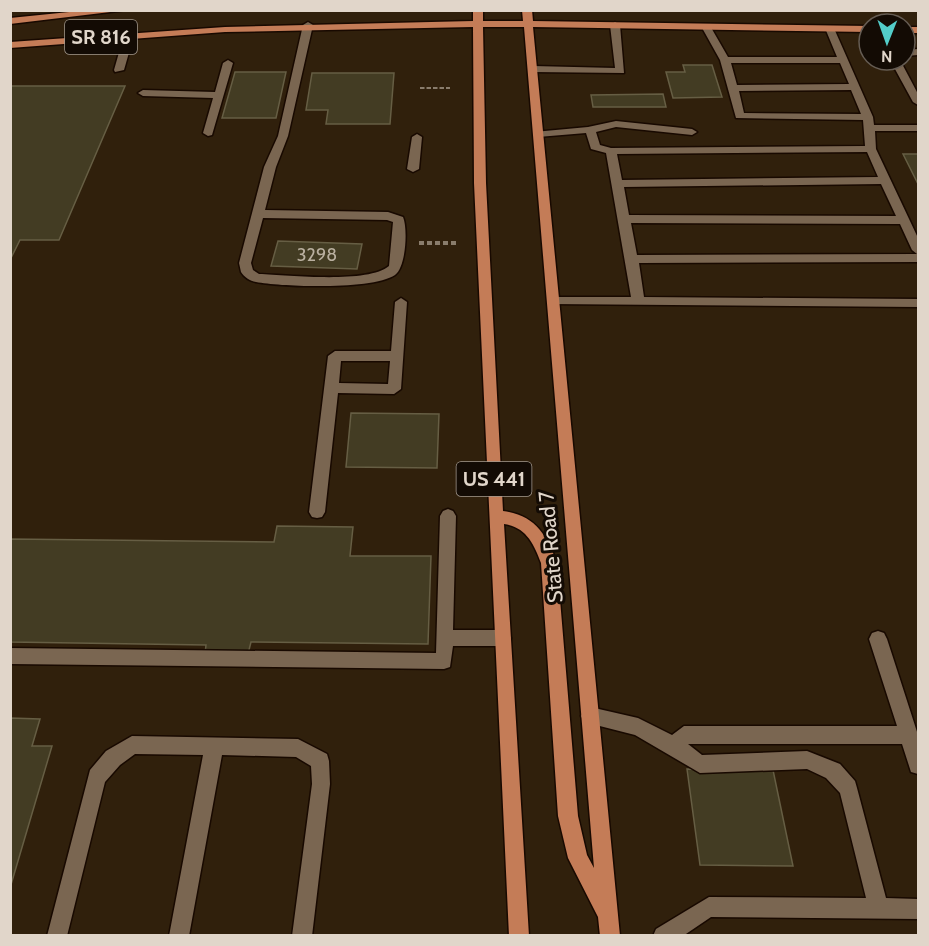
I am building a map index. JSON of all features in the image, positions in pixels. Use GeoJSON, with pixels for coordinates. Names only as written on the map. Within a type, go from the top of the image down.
{"type":"FeatureCollection","features":[{"type":"Feature","properties":{"kind":"main road","name":"SR 816"},"geometry":{"type":"LineString","coordinates":[[10,21],[123,10]]}},
{"type":"Feature","properties":{"kind":"main road","name":"State Road 7"},"geometry":{"type":"LineString","coordinates":[[527,10],[609,926]]}},
{"type":"Feature","properties":{"kind":"main road","name":"SR 816"},"geometry":{"type":"LineString","coordinates":[[10,45],[129,35],[478,17],[529,23],[857,29]]}},
{"type":"Feature","properties":{"kind":"main road","name":"US 441"},"geometry":{"type":"LineString","coordinates":[[478,17],[480,183],[495,517],[519,936]]}},
{"type":"Feature","properties":{"kind":"main road"},"geometry":{"type":"LineString","coordinates":[[495,517],[510,517],[526,523],[536,534],[549,563],[568,816],[579,858],[609,926]]}},
{"type":"Feature","properties":{"kind":"lane"},"geometry":{"type":"LineString","coordinates":[[259,214],[388,216],[399,220],[396,263],[392,272],[375,279],[358,281],[256,278],[247,272],[245,263],[270,167],[283,136],[308,25]]}},
{"type":"Feature","properties":{"kind":"lane"},"geometry":{"type":"LineString","coordinates":[[533,69],[620,71],[615,25]]}},
{"type":"Feature","properties":{"kind":"lane"},"geometry":{"type":"LineString","coordinates":[[706,26],[725,60],[740,116],[869,122],[918,128]]}},
{"type":"Feature","properties":{"kind":"lane"},"geometry":{"type":"LineString","coordinates":[[830,28],[869,122],[871,148],[918,250]]}},
{"type":"Feature","properties":{"kind":"lane"},"geometry":{"type":"LineString","coordinates":[[119,70],[129,35]]}},
{"type":"Feature","properties":{"kind":"lane"},"geometry":{"type":"LineString","coordinates":[[725,60],[844,60]]}},
{"type":"Feature","properties":{"kind":"lane"},"geometry":{"type":"LineString","coordinates":[[208,133],[228,63]]}},
{"type":"Feature","properties":{"kind":"lane"},"geometry":{"type":"LineString","coordinates":[[902,72],[918,102]]}},
{"type":"Feature","properties":{"kind":"lane"},"geometry":{"type":"LineString","coordinates":[[733,88],[855,87]]}},
{"type":"Feature","properties":{"kind":"lane"},"geometry":{"type":"LineString","coordinates":[[143,93],[219,95]]}},
{"type":"Feature","properties":{"kind":"lane"},"geometry":{"type":"LineString","coordinates":[[538,134],[590,130],[616,124],[692,132]]}},
{"type":"Feature","properties":{"kind":"lane"},"geometry":{"type":"LineString","coordinates":[[590,130],[595,147],[611,151],[871,148]]}},
{"type":"Feature","properties":{"kind":"lane"},"geometry":{"type":"LineString","coordinates":[[414,169],[417,137]]}},
{"type":"Feature","properties":{"kind":"lane"},"geometry":{"type":"LineString","coordinates":[[611,151],[625,219],[638,302]]}},
{"type":"Feature","properties":{"kind":"lane"},"geometry":{"type":"LineString","coordinates":[[618,184],[886,180]]}},
{"type":"Feature","properties":{"kind":"lane"},"geometry":{"type":"LineString","coordinates":[[625,219],[904,220]]}},
{"type":"Feature","properties":{"kind":"lane"},"geometry":{"type":"LineString","coordinates":[[632,259],[918,258]]}},
{"type":"Feature","properties":{"kind":"lane"},"geometry":{"type":"LineString","coordinates":[[331,388],[394,389],[401,302]]}},
{"type":"Feature","properties":{"kind":"lane"},"geometry":{"type":"LineString","coordinates":[[554,302],[918,303]]}},
{"type":"Feature","properties":{"kind":"lane"},"geometry":{"type":"LineString","coordinates":[[317,512],[335,356],[397,356]]}},
{"type":"Feature","properties":{"kind":"lane"},"geometry":{"type":"LineString","coordinates":[[10,656],[444,661],[448,516]]}},
{"type":"Feature","properties":{"kind":"lane"},"geometry":{"type":"LineString","coordinates":[[445,638],[502,638]]}},
{"type":"Feature","properties":{"kind":"lane"},"geometry":{"type":"LineString","coordinates":[[878,639],[918,765]]}},
{"type":"Feature","properties":{"kind":"lane"},"geometry":{"type":"LineString","coordinates":[[590,716],[638,727],[674,746],[700,764],[807,760],[833,771],[848,788],[879,909]]}},
{"type":"Feature","properties":{"kind":"lane"},"geometry":{"type":"LineString","coordinates":[[674,746],[684,735],[909,735]]}},
{"type":"Feature","properties":{"kind":"lane"},"geometry":{"type":"LineString","coordinates":[[57,936],[98,777],[113,758],[132,745],[298,748],[320,761],[321,784],[302,936]]}},
{"type":"Feature","properties":{"kind":"lane"},"geometry":{"type":"LineString","coordinates":[[179,936],[214,746]]}},
{"type":"Feature","properties":{"kind":"lane"},"geometry":{"type":"LineString","coordinates":[[663,936],[710,907],[918,909]]}},
{"type":"Feature","properties":{"kind":"path"},"geometry":{"type":"LineString","coordinates":[[420,87],[450,88]]}},
{"type":"Feature","properties":{"kind":"path"},"geometry":{"type":"LineString","coordinates":[[398,243],[457,243]]}},
{"type":"Feature","properties":{"kind":"building"},"geometry":{"type":"Polygon","coordinates":[[[683,65],[712,65],[722,97],[673,98],[666,72],[685,72],[683,65]]]}},
{"type":"Feature","properties":{"kind":"building"},"geometry":{"type":"Polygon","coordinates":[[[235,72],[286,72],[276,118],[222,118],[235,72]]]}},
{"type":"Feature","properties":{"kind":"building"},"geometry":{"type":"Polygon","coordinates":[[[312,73],[394,73],[390,124],[326,124],[328,110],[306,110],[312,73]]]}},
{"type":"Feature","properties":{"kind":"building"},"geometry":{"type":"Polygon","coordinates":[[[10,86],[125,86],[59,240],[20,240],[10,260],[10,86]]]}},
{"type":"Feature","properties":{"kind":"building"},"geometry":{"type":"Polygon","coordinates":[[[663,94],[666,107],[593,107],[591,95],[663,94]]]}},
{"type":"Feature","properties":{"kind":"building"},"geometry":{"type":"Polygon","coordinates":[[[903,154],[918,154],[918,184],[903,154]]]}},
{"type":"Feature","properties":{"kind":"building"},"geometry":{"type":"Polygon","coordinates":[[[278,241],[362,244],[357,269],[271,266],[278,241]]]}},
{"type":"Feature","properties":{"kind":"building"},"geometry":{"type":"Polygon","coordinates":[[[351,413],[439,414],[437,468],[346,467],[351,413]]]}},
{"type":"Feature","properties":{"kind":"building"},"geometry":{"type":"Polygon","coordinates":[[[277,526],[353,527],[350,556],[431,556],[428,644],[251,642],[248,654],[205,654],[206,645],[10,642],[10,539],[274,542],[277,526]]]}},
{"type":"Feature","properties":{"kind":"building"},"geometry":{"type":"Polygon","coordinates":[[[10,718],[40,719],[32,746],[52,746],[10,888],[10,718]]]}},
{"type":"Feature","properties":{"kind":"building"},"geometry":{"type":"Polygon","coordinates":[[[687,769],[773,770],[793,866],[700,865],[687,769]]]}}]}
